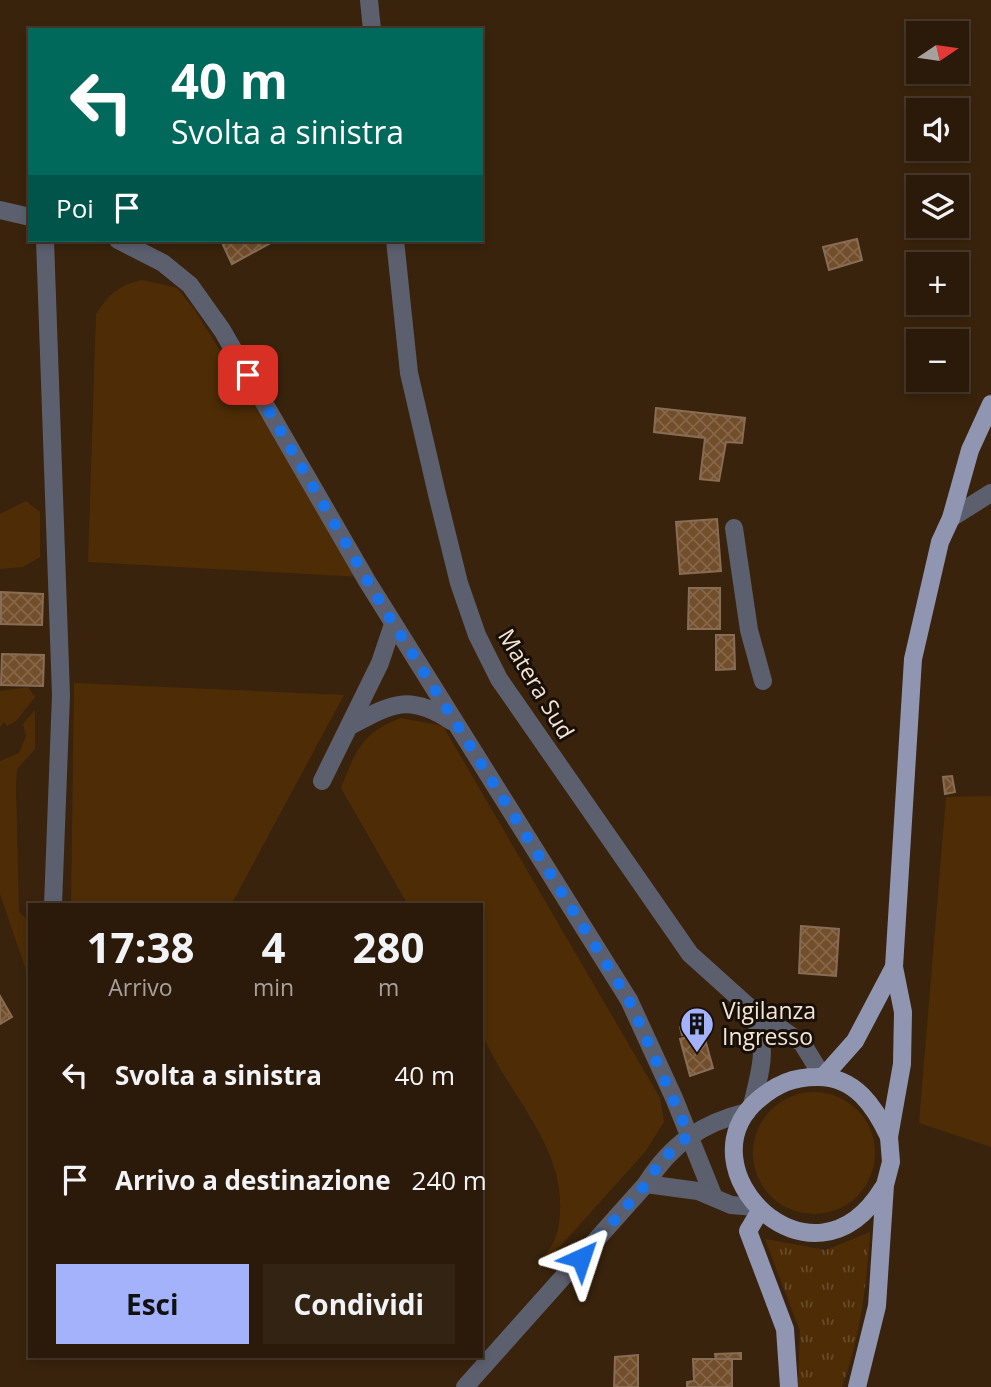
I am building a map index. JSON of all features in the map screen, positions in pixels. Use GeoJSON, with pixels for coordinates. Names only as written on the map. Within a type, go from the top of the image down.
{"type":"FeatureCollection","features":[{"type":"Feature","properties":{"kind":"main road"},"geometry":{"type":"LineString","coordinates":[[857,1387],[877,1306],[885,1185],[891,1162],[889,1137],[902,1064],[903,1012],[894,967],[913,659],[940,542],[951,518],[970,450],[991,404]]}},
{"type":"Feature","properties":{"kind":"main road"},"geometry":{"type":"LineString","coordinates":[[824,1077],[855,1041],[894,967]]}},
{"type":"Feature","properties":{"kind":"main road"},"geometry":{"type":"LineString","coordinates":[[885,1185],[872,1205],[858,1218],[840,1228],[821,1232],[789,1229],[757,1209],[739,1179],[735,1148],[749,1108],[775,1086],[798,1077],[824,1077],[844,1082],[875,1106],[889,1137]]}},
{"type":"Feature","properties":{"kind":"main road"},"geometry":{"type":"LineString","coordinates":[[757,1209],[748,1231],[785,1329],[789,1387]]}},
{"type":"Feature","properties":{"kind":"street"},"geometry":{"type":"LineString","coordinates":[[369,0],[372,28]]}},
{"type":"Feature","properties":{"kind":"street"},"geometry":{"type":"LineString","coordinates":[[0,209],[28,216]]}},
{"type":"Feature","properties":{"kind":"street"},"geometry":{"type":"LineString","coordinates":[[45,242],[61,695],[53,903]]}},
{"type":"Feature","properties":{"kind":"street"},"geometry":{"type":"LineString","coordinates":[[122,242],[163,263],[190,285],[222,330],[393,624],[629,1000],[713,1195]]}},
{"type":"Feature","properties":{"kind":"street","name":"Matera Sud"},"geometry":{"type":"LineString","coordinates":[[395,242],[409,373],[456,571],[477,635],[499,679],[683,944],[750,1008],[802,1044],[824,1077]]}},
{"type":"Feature","properties":{"kind":"street"},"geometry":{"type":"LineString","coordinates":[[951,518],[991,493]]}},
{"type":"Feature","properties":{"kind":"street"},"geometry":{"type":"LineString","coordinates":[[734,527],[749,630],[763,681]]}},
{"type":"Feature","properties":{"kind":"street"},"geometry":{"type":"LineString","coordinates":[[322,782],[350,726],[358,703],[380,663],[393,624]]}},
{"type":"Feature","properties":{"kind":"street"},"geometry":{"type":"LineString","coordinates":[[350,726],[400,702],[418,704],[457,725]]}},
{"type":"Feature","properties":{"kind":"street"},"geometry":{"type":"LineString","coordinates":[[465,1387],[646,1184],[660,1162],[689,1135],[718,1119],[749,1108],[764,1055],[760,1029],[750,1008]]}},
{"type":"Feature","properties":{"kind":"street"},"geometry":{"type":"LineString","coordinates":[[646,1184],[713,1195],[731,1205],[757,1209]]}},
{"type":"Feature","properties":{"kind":"green space"},"geometry":{"type":"Polygon","coordinates":[[[142,280],[177,288],[194,309],[362,577],[88,562],[96,314],[115,291],[142,280]]]}},
{"type":"Feature","properties":{"kind":"green space"},"geometry":{"type":"Polygon","coordinates":[[[26,501],[40,512],[40,557],[23,567],[0,569],[0,514],[26,501]]]}},
{"type":"Feature","properties":{"kind":"green space"},"geometry":{"type":"Polygon","coordinates":[[[74,683],[344,695],[232,903],[71,903],[74,683]]]}},
{"type":"Feature","properties":{"kind":"green space"},"geometry":{"type":"Polygon","coordinates":[[[28,687],[35,697],[16,721],[7,726],[4,722],[0,727],[0,691],[28,687]]]}},
{"type":"Feature","properties":{"kind":"green space"},"geometry":{"type":"Polygon","coordinates":[[[35,710],[35,749],[17,769],[16,786],[19,912],[28,920],[27,973],[0,894],[0,761],[19,753],[26,736],[23,724],[35,710]]]}},
{"type":"Feature","properties":{"kind":"green space"},"geometry":{"type":"Polygon","coordinates":[[[401,718],[443,726],[660,1098],[664,1122],[645,1152],[538,1271],[558,1229],[560,1201],[548,1150],[483,1035],[483,903],[407,903],[341,788],[362,745],[377,730],[401,718]]]}},
{"type":"Feature","properties":{"kind":"green space"},"geometry":{"type":"Polygon","coordinates":[[[991,796],[991,1147],[919,1123],[946,797],[991,796]]]}},
{"type":"Feature","properties":{"kind":"green space"},"geometry":{"type":"Polygon","coordinates":[[[814,1092],[837,1096],[857,1110],[871,1130],[875,1153],[871,1176],[857,1196],[837,1210],[814,1214],[791,1210],[771,1196],[757,1176],[753,1153],[757,1130],[771,1110],[791,1096],[814,1092]]]}},
{"type":"Feature","properties":{"kind":"green space"},"geometry":{"type":"Polygon","coordinates":[[[870,1232],[862,1311],[842,1387],[798,1387],[800,1331],[765,1239],[826,1250],[870,1232]]]}},
{"type":"Feature","properties":{"kind":"building"},"geometry":{"type":"Polygon","coordinates":[[[857,239],[862,260],[829,270],[823,247],[857,239]]]}},
{"type":"Feature","properties":{"kind":"building"},"geometry":{"type":"Polygon","coordinates":[[[228,242],[272,242],[232,264],[223,245],[228,242]]]}},
{"type":"Feature","properties":{"kind":"building"},"geometry":{"type":"Polygon","coordinates":[[[656,408],[745,418],[742,443],[726,442],[719,481],[700,479],[705,438],[654,432],[656,408]]]}},
{"type":"Feature","properties":{"kind":"building"},"geometry":{"type":"Polygon","coordinates":[[[717,519],[721,571],[680,574],[676,522],[717,519]]]}},
{"type":"Feature","properties":{"kind":"building"},"geometry":{"type":"Polygon","coordinates":[[[689,588],[720,588],[720,629],[688,629],[689,588]]]}},
{"type":"Feature","properties":{"kind":"building"},"geometry":{"type":"Polygon","coordinates":[[[1,592],[43,594],[42,625],[1,624],[1,592]]]}},
{"type":"Feature","properties":{"kind":"building"},"geometry":{"type":"Polygon","coordinates":[[[716,635],[734,635],[735,669],[716,670],[716,635]]]}},
{"type":"Feature","properties":{"kind":"building"},"geometry":{"type":"Polygon","coordinates":[[[2,654],[44,655],[43,686],[1,685],[2,654]]]}},
{"type":"Feature","properties":{"kind":"building"},"geometry":{"type":"Polygon","coordinates":[[[952,776],[955,792],[945,794],[943,777],[952,776]]]}},
{"type":"Feature","properties":{"kind":"building"},"geometry":{"type":"Polygon","coordinates":[[[801,926],[839,929],[836,976],[799,973],[801,926]]]}},
{"type":"Feature","properties":{"kind":"building"},"geometry":{"type":"Polygon","coordinates":[[[0,996],[12,1017],[0,1024],[0,996]]]}},
{"type":"Feature","properties":{"kind":"building"},"geometry":{"type":"Polygon","coordinates":[[[699,1022],[701,1030],[682,1035],[680,1027],[699,1022]]]}},
{"type":"Feature","properties":{"kind":"building","name":"Vigilanza Ingresso"},"geometry":{"type":"Polygon","coordinates":[[[703,1032],[713,1068],[690,1076],[680,1039],[703,1032]]]}},
{"type":"Feature","properties":{"kind":"building"},"geometry":{"type":"Polygon","coordinates":[[[741,1353],[741,1359],[716,1359],[715,1354],[741,1353]]]}},
{"type":"Feature","properties":{"kind":"building"},"geometry":{"type":"Polygon","coordinates":[[[638,1355],[638,1387],[614,1387],[615,1357],[638,1355]]]}},
{"type":"Feature","properties":{"kind":"building"},"geometry":{"type":"Polygon","coordinates":[[[693,1359],[732,1359],[732,1387],[687,1387],[687,1382],[694,1381],[693,1359]]]}},
{"type":"Feature","properties":{"kind":"place","name":"Vigilanza Ingresso"},"geometry":{"type":"Point","coordinates":[697,1054]}},
{"type":"Feature","properties":{"kind":"route"},"geometry":{"type":"LineString","coordinates":[[248,375],[366,581],[629,1000],[689,1135],[660,1162],[646,1184],[581,1258]]}}]}
